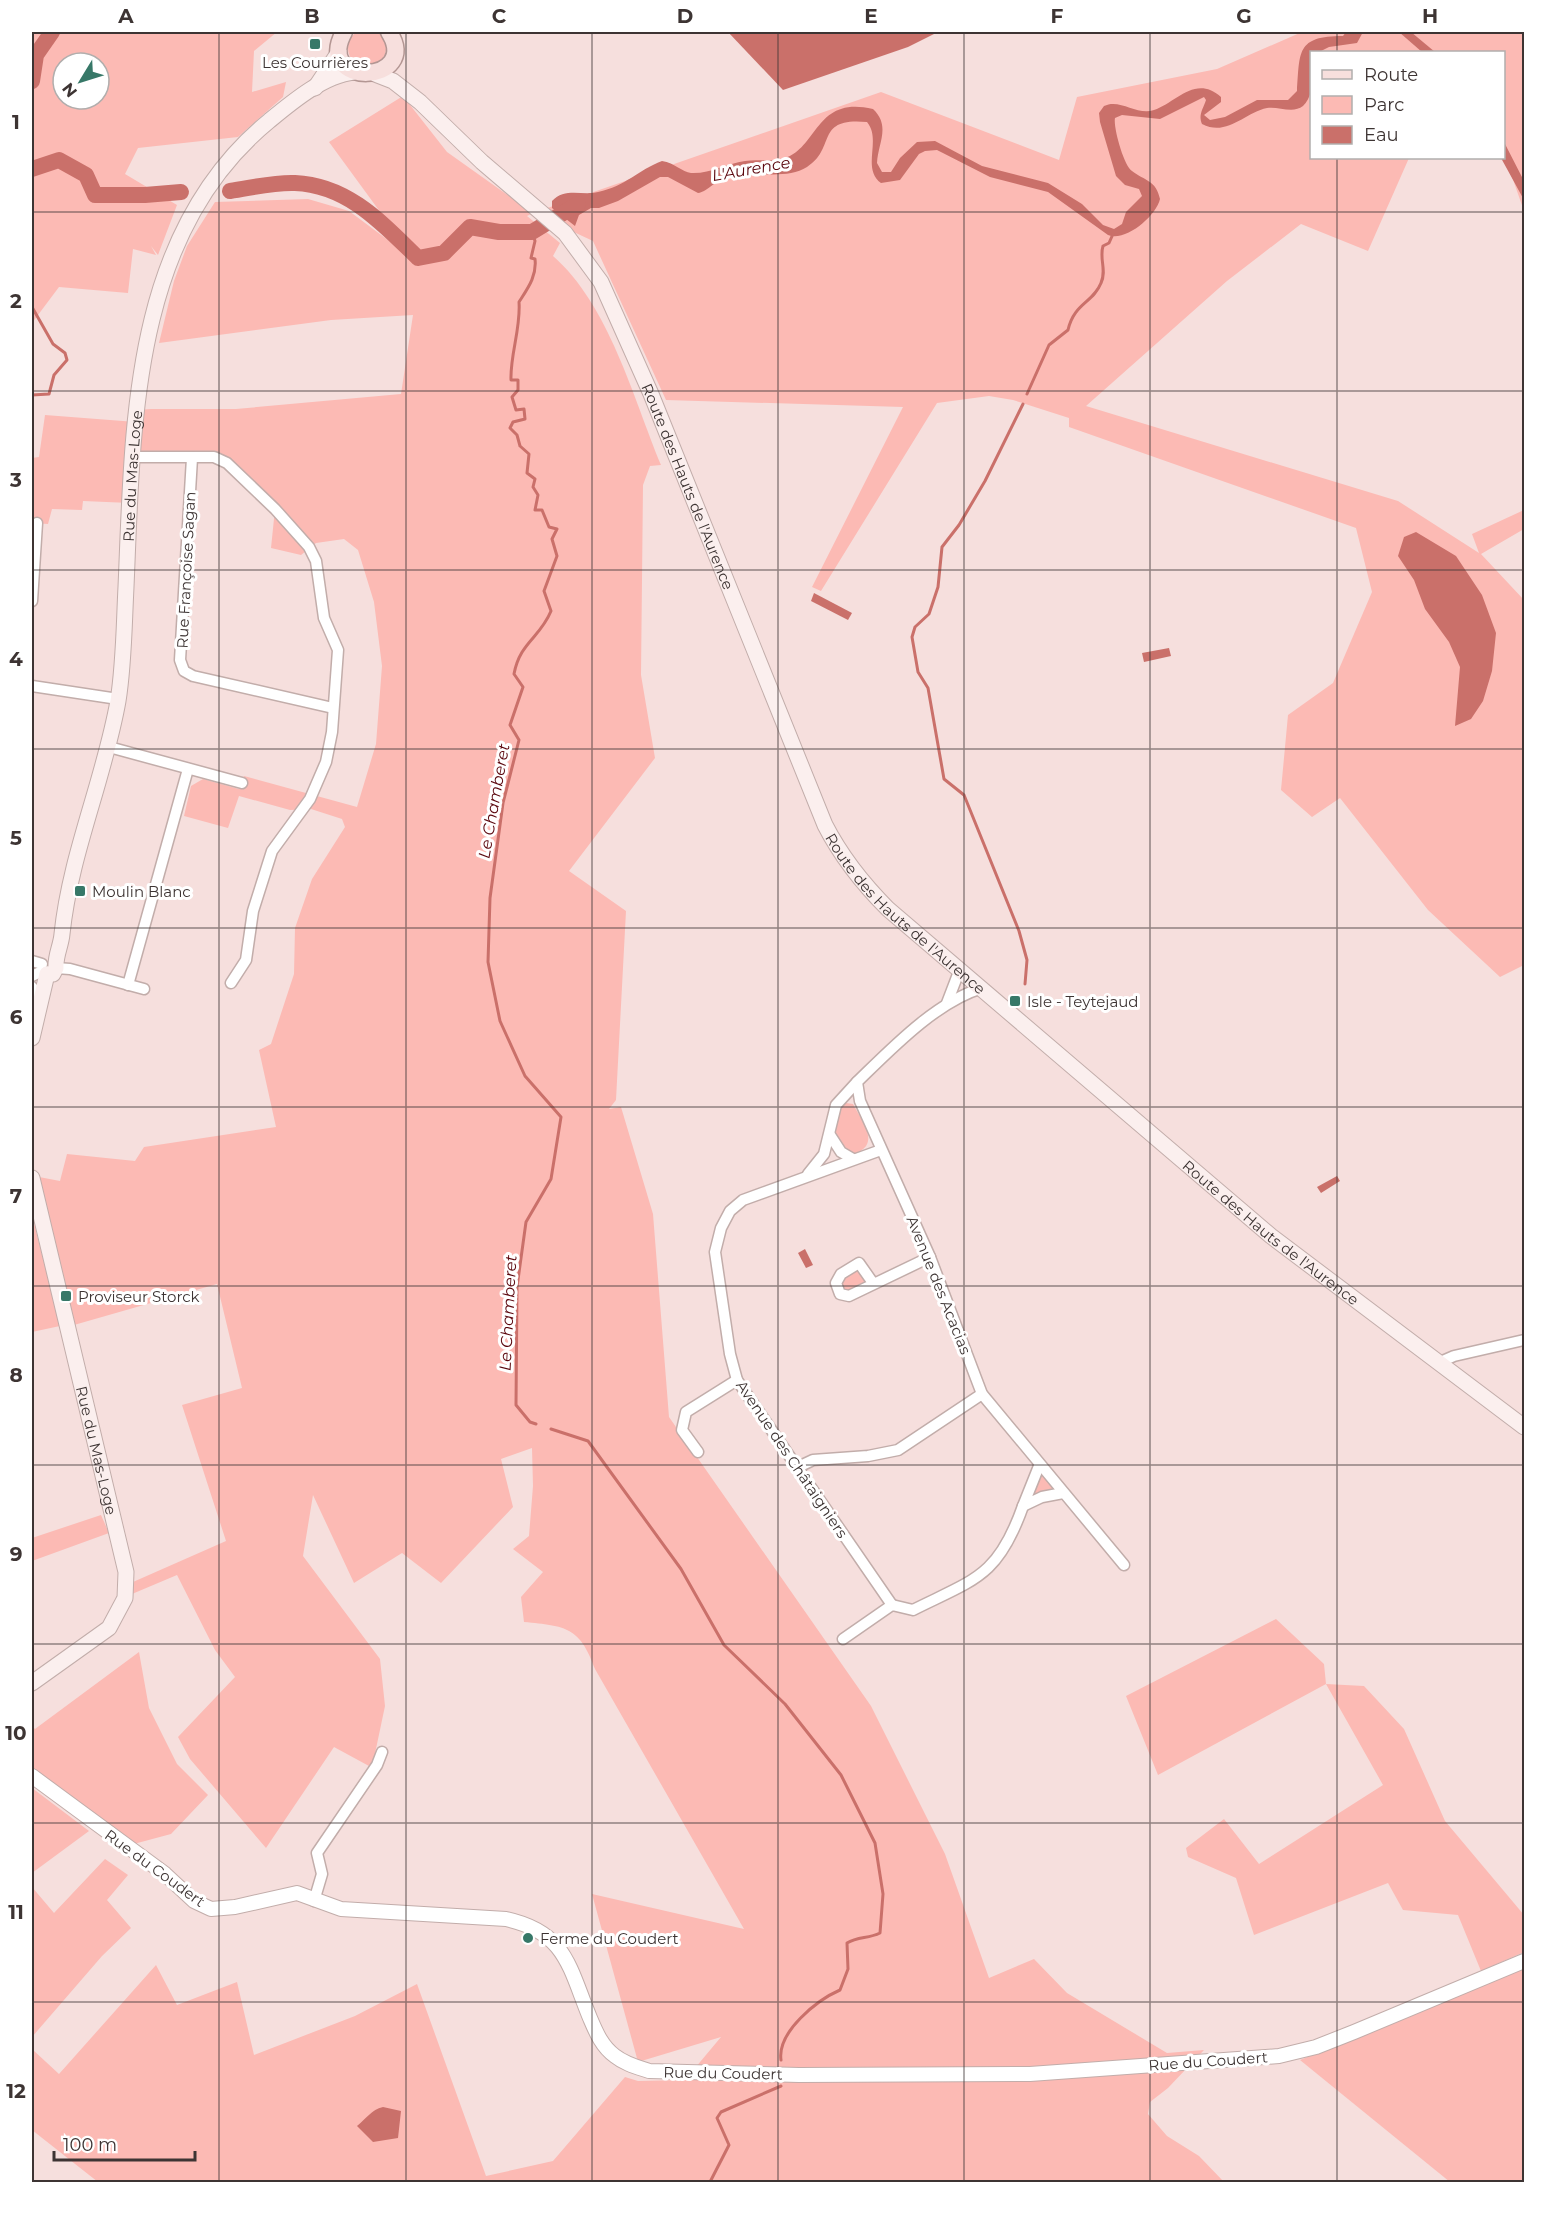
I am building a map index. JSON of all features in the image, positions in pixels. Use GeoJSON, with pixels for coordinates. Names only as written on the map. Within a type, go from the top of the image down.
{"type":"FeatureCollection","features":[{"type":"Feature","properties":{"kind":"main road"},"geometry":{"type":"LineString","coordinates":[[389,32],[394,43],[392,58],[396,70],[420,102]]}},
{"type":"Feature","properties":{"kind":"main road"},"geometry":{"type":"LineString","coordinates":[[339,38],[344,64],[354,72],[375,74],[393,81],[420,102]]}},
{"type":"Feature","properties":{"kind":"main road","name":"Rue du Mas-Loge"},"geometry":{"type":"LineString","coordinates":[[315,88],[339,38]]}},
{"type":"Feature","properties":{"kind":"main road"},"geometry":{"type":"LineString","coordinates":[[375,74],[392,58]]}},
{"type":"Feature","properties":{"kind":"main road","name":"Rue du Mas-Loge"},"geometry":{"type":"LineString","coordinates":[[32,1038],[42,1000],[44,968],[64,918],[109,747],[118,699],[132,456],[149,326],[164,272],[189,217],[212,179],[240,147],[274,117],[315,88],[345,73],[354,72]]}},
{"type":"Feature","properties":{"kind":"main road","name":"Route des Hauts de l'Aurence"},"geometry":{"type":"LineString","coordinates":[[420,102],[482,162],[566,233],[586,258],[613,302],[817,805],[836,847],[861,881],[888,909],[1271,1236],[1524,1427]]}},
{"type":"Feature","properties":{"kind":"main road","name":"Rue du Mas-Loge"},"geometry":{"type":"LineString","coordinates":[[32,1178],[126,1572],[125,1598],[109,1628],[32,1683]]}},
{"type":"Feature","properties":{"kind":"street"},"geometry":{"type":"LineString","coordinates":[[132,456],[214,457],[227,463],[275,509],[309,547],[316,561],[324,618],[338,650],[326,762],[310,799],[273,851],[253,911],[246,960],[231,983]]}},
{"type":"Feature","properties":{"kind":"street","name":"Rue Françoise Sagan"},"geometry":{"type":"LineString","coordinates":[[192,458],[180,660],[184,671],[193,676],[333,708]]}},
{"type":"Feature","properties":{"kind":"street"},"geometry":{"type":"LineString","coordinates":[[32,601],[37,524]]}},
{"type":"Feature","properties":{"kind":"street"},"geometry":{"type":"LineString","coordinates":[[32,686],[118,699]]}},
{"type":"Feature","properties":{"kind":"street"},"geometry":{"type":"LineString","coordinates":[[109,747],[242,783]]}},
{"type":"Feature","properties":{"kind":"street"},"geometry":{"type":"LineString","coordinates":[[128,985],[188,769]]}},
{"type":"Feature","properties":{"kind":"street"},"geometry":{"type":"LineString","coordinates":[[44,968],[70,969],[144,989]]}},
{"type":"Feature","properties":{"kind":"street"},"geometry":{"type":"LineString","coordinates":[[947,1003],[960,969]]}},
{"type":"Feature","properties":{"kind":"street"},"geometry":{"type":"LineString","coordinates":[[32,987],[42,1000]]}},
{"type":"Feature","properties":{"kind":"street"},"geometry":{"type":"LineString","coordinates":[[808,1175],[824,1154],[836,1105],[857,1082],[947,1003],[982,988]]}},
{"type":"Feature","properties":{"kind":"street","name":"Avenue des Acacias"},"geometry":{"type":"LineString","coordinates":[[857,1082],[860,1101],[930,1257],[981,1394],[1124,1565]]}},
{"type":"Feature","properties":{"kind":"street"},"geometry":{"type":"LineString","coordinates":[[830,1135],[841,1152],[853,1159]]}},
{"type":"Feature","properties":{"kind":"street","name":"Avenue des Châtaigniers"},"geometry":{"type":"LineString","coordinates":[[881,1150],[743,1200],[730,1211],[721,1228],[715,1252],[730,1354],[737,1380],[892,1605]]}},
{"type":"Feature","properties":{"kind":"street"},"geometry":{"type":"LineString","coordinates":[[873,1283],[930,1257]]}},
{"type":"Feature","properties":{"kind":"street"},"geometry":{"type":"LineString","coordinates":[[1438,1363],[1454,1356],[1524,1340]]}},
{"type":"Feature","properties":{"kind":"street"},"geometry":{"type":"LineString","coordinates":[[698,1452],[682,1430],[686,1412],[737,1380]]}},
{"type":"Feature","properties":{"kind":"street"},"geometry":{"type":"LineString","coordinates":[[796,1468],[813,1460],[868,1456],[898,1450],[981,1394]]}},
{"type":"Feature","properties":{"kind":"street"},"geometry":{"type":"LineString","coordinates":[[843,1639],[892,1605],[913,1610],[987,1571],[998,1559],[1013,1534],[1039,1466]]}},
{"type":"Feature","properties":{"kind":"street"},"geometry":{"type":"LineString","coordinates":[[1023,1506],[1042,1497],[1062,1493]]}},
{"type":"Feature","properties":{"kind":"street"},"geometry":{"type":"LineString","coordinates":[[314,1901],[322,1874],[317,1853],[376,1766],[382,1752]]}},
{"type":"Feature","properties":{"kind":"street","name":"Rue du Coudert"},"geometry":{"type":"LineString","coordinates":[[32,1776],[165,1874],[200,1905],[211,1909],[235,1907],[297,1893],[341,1909],[506,1919],[528,1924],[554,1941],[564,1957],[597,2034],[606,2049],[630,2065],[649,2071],[669,2073],[1030,2074],[1279,2056],[1316,2047],[1345,2036],[1524,1961]]}},
{"type":"Feature","properties":{"kind":"green space"},"geometry":{"type":"Polygon","coordinates":[[[367,29],[381,34],[386,48],[381,62],[367,67],[353,62],[348,48],[353,34],[367,29]]]}},
{"type":"Feature","properties":{"kind":"green space"},"geometry":{"type":"Polygon","coordinates":[[[32,32],[277,32],[254,51],[252,92],[286,82],[283,97],[238,137],[138,148],[125,174],[177,205],[158,255],[151,246],[156,255],[133,249],[128,293],[59,287],[32,323],[32,32]]]}},
{"type":"Feature","properties":{"kind":"green space"},"geometry":{"type":"Polygon","coordinates":[[[1302,32],[1524,32],[1524,211],[1505,157],[1505,51],[1310,51],[1310,159],[1409,159],[1368,251],[1301,224],[1227,281],[1086,406],[1398,501],[1479,553],[1472,534],[1524,510],[1524,529],[1481,554],[1524,600],[1524,965],[1500,977],[1428,910],[1340,798],[1312,817],[1281,790],[1288,715],[1333,683],[1372,592],[1356,528],[1069,427],[1069,418],[1013,400],[989,396],[937,403],[821,591],[812,587],[903,407],[666,400],[593,241],[533,213],[881,92],[1059,160],[1077,97],[1217,69],[1302,32]]]}},
{"type":"Feature","properties":{"kind":"green space"},"geometry":{"type":"Polygon","coordinates":[[[403,96],[447,152],[533,213],[527,216],[560,243],[553,256],[573,276],[590,300],[618,353],[661,465],[650,466],[643,485],[641,675],[655,758],[569,871],[626,911],[616,1100],[609,1109],[621,1107],[653,1214],[669,1417],[871,1706],[945,1854],[989,1978],[1034,1959],[1067,1993],[1167,2053],[1204,2050],[1168,2088],[1150,2102],[1148,2114],[1167,2136],[1199,2156],[1224,2182],[98,2182],[32,2130],[32,2049],[59,2074],[156,1965],[177,2005],[237,1982],[254,2055],[355,2016],[417,1984],[486,2176],[553,2161],[625,2077],[638,2081],[685,2080],[721,2037],[638,2062],[592,1894],[744,1929],[595,1669],[583,1644],[570,1631],[551,1625],[524,1622],[521,1597],[543,1572],[513,1549],[529,1536],[533,1486],[532,1448],[501,1459],[513,1507],[441,1583],[402,1553],[354,1583],[313,1495],[303,1556],[380,1659],[385,1706],[373,1763],[369,1766],[334,1747],[266,1848],[190,1759],[178,1737],[235,1677],[215,1650],[177,1575],[132,1594],[133,1582],[226,1541],[182,1405],[242,1388],[217,1284],[74,1325],[39,1177],[60,1181],[67,1154],[135,1161],[144,1147],[276,1127],[259,1050],[271,1044],[294,974],[295,928],[312,879],[345,827],[342,819],[311,809],[290,810],[239,796],[228,828],[184,816],[191,786],[203,779],[239,789],[244,776],[357,807],[376,744],[382,666],[374,602],[358,550],[344,539],[316,543],[301,555],[271,548],[275,509],[227,463],[132,457],[130,503],[83,501],[82,510],[52,509],[48,524],[32,523],[32,458],[39,457],[45,415],[136,422],[137,410],[236,409],[401,394],[413,315],[331,320],[159,343],[174,281],[187,246],[215,202],[308,199],[349,211],[416,261],[329,142],[403,96]]]}},
{"type":"Feature","properties":{"kind":"green space"},"geometry":{"type":"Polygon","coordinates":[[[846,1103],[853,1104],[868,1133],[866,1146],[851,1155],[845,1152],[833,1134],[841,1106],[846,1103]]]}},
{"type":"Feature","properties":{"kind":"green space"},"geometry":{"type":"Polygon","coordinates":[[[32,1215],[60,1326],[32,1332],[32,1215]]]}},
{"type":"Feature","properties":{"kind":"green space"},"geometry":{"type":"Polygon","coordinates":[[[859,1263],[873,1283],[840,1294],[841,1274],[859,1263]]]}},
{"type":"Feature","properties":{"kind":"green space"},"geometry":{"type":"Polygon","coordinates":[[[1039,1466],[1063,1493],[1023,1506],[1039,1466]]]}},
{"type":"Feature","properties":{"kind":"green space"},"geometry":{"type":"Polygon","coordinates":[[[101,1515],[109,1533],[32,1561],[32,1538],[101,1515]]]}},
{"type":"Feature","properties":{"kind":"green space"},"geometry":{"type":"Polygon","coordinates":[[[1276,1619],[1324,1664],[1326,1684],[1158,1775],[1126,1696],[1276,1619]]]}},
{"type":"Feature","properties":{"kind":"green space"},"geometry":{"type":"Polygon","coordinates":[[[139,1652],[149,1708],[177,1764],[208,1795],[171,1834],[130,1845],[32,1770],[32,1726],[35,1729],[139,1652]]]}},
{"type":"Feature","properties":{"kind":"green space"},"geometry":{"type":"Polygon","coordinates":[[[1326,1684],[1364,1686],[1404,1729],[1445,1821],[1524,1915],[1524,1952],[1481,1971],[1458,1915],[1403,1910],[1388,1883],[1254,1935],[1236,1878],[1188,1857],[1186,1848],[1224,1819],[1259,1864],[1383,1785],[1326,1684]]]}},
{"type":"Feature","properties":{"kind":"green space"},"geometry":{"type":"Polygon","coordinates":[[[32,1788],[89,1831],[32,1873],[32,1788]]]}},
{"type":"Feature","properties":{"kind":"green space"},"geometry":{"type":"Polygon","coordinates":[[[105,1859],[128,1875],[107,1900],[131,1928],[102,1956],[32,2037],[32,1887],[54,1913],[105,1859]]]}},
{"type":"Feature","properties":{"kind":"green space"},"geometry":{"type":"Polygon","coordinates":[[[1524,1969],[1524,2182],[1450,2182],[1300,2060],[1524,1969]]]}},
{"type":"Feature","properties":{"kind":"water"},"geometry":{"type":"Polygon","coordinates":[[[728,32],[938,32],[908,47],[783,90],[728,32]]]}},
{"type":"Feature","properties":{"kind":"water"},"geometry":{"type":"Polygon","coordinates":[[[1346,32],[1363,32],[1357,43],[1329,47],[1321,51],[1310,51],[1310,95],[1299,108],[1290,110],[1267,108],[1219,128],[1202,124],[1201,112],[1206,100],[1204,97],[1160,119],[1122,115],[1115,118],[1120,146],[1129,168],[1153,184],[1160,199],[1147,220],[1123,235],[1108,235],[1048,192],[990,177],[937,150],[919,154],[900,180],[881,183],[872,170],[873,137],[867,122],[839,124],[828,136],[816,159],[799,171],[781,174],[734,175],[698,193],[668,177],[660,177],[618,201],[599,208],[591,208],[579,215],[575,226],[552,208],[552,201],[562,194],[592,193],[608,189],[662,161],[691,173],[698,173],[745,161],[782,159],[804,145],[828,116],[839,110],[854,107],[873,109],[878,115],[882,135],[877,163],[882,172],[891,172],[900,158],[917,142],[935,141],[982,166],[1048,183],[1082,204],[1103,225],[1114,229],[1122,224],[1126,212],[1142,196],[1139,189],[1125,185],[1116,176],[1100,122],[1099,113],[1104,106],[1116,104],[1141,111],[1154,110],[1186,92],[1203,88],[1221,97],[1221,102],[1204,115],[1210,120],[1225,117],[1257,100],[1288,100],[1297,91],[1300,56],[1303,49],[1316,39],[1343,36],[1346,32]]]}},
{"type":"Feature","properties":{"kind":"water"},"geometry":{"type":"Polygon","coordinates":[[[1399,32],[1411,32],[1434,51],[1421,51],[1399,32]]]}},
{"type":"Feature","properties":{"kind":"water"},"geometry":{"type":"Polygon","coordinates":[[[1505,144],[1524,181],[1524,200],[1502,159],[1505,159],[1505,144]]]}},
{"type":"Feature","properties":{"kind":"water"},"geometry":{"type":"Polygon","coordinates":[[[1416,532],[1456,556],[1482,595],[1496,633],[1492,671],[1483,701],[1471,719],[1455,726],[1460,667],[1449,642],[1425,609],[1414,580],[1398,556],[1404,537],[1416,532]]]}},
{"type":"Feature","properties":{"kind":"water"},"geometry":{"type":"Polygon","coordinates":[[[814,593],[852,613],[848,620],[811,601],[814,593]]]}},
{"type":"Feature","properties":{"kind":"water"},"geometry":{"type":"Polygon","coordinates":[[[1169,648],[1171,656],[1144,662],[1142,653],[1169,648]]]}},
{"type":"Feature","properties":{"kind":"water"},"geometry":{"type":"Polygon","coordinates":[[[1337,1176],[1340,1181],[1321,1193],[1317,1187],[1337,1176]]]}},
{"type":"Feature","properties":{"kind":"water"},"geometry":{"type":"Polygon","coordinates":[[[805,1249],[813,1265],[806,1268],[798,1253],[805,1249]]]}},
{"type":"Feature","properties":{"kind":"water"},"geometry":{"type":"Polygon","coordinates":[[[383,2107],[401,2111],[398,2138],[373,2142],[357,2126],[372,2112],[383,2107]]]}},
{"type":"Feature","properties":{"kind":"waterway","name":"L'Aurence"},"geometry":{"type":"LineString","coordinates":[[32,81],[36,55],[52,32]]}},
{"type":"Feature","properties":{"kind":"waterway","name":"L'Aurence"},"geometry":{"type":"LineString","coordinates":[[32,169],[59,160],[86,175],[95,195],[181,192]]}},
{"type":"Feature","properties":{"kind":"waterway","name":"L'Aurence"},"geometry":{"type":"LineString","coordinates":[[230,191],[287,183],[314,185],[332,191],[363,208],[418,258],[444,253],[470,227],[499,232],[532,232],[578,204]]}},
{"type":"Feature","properties":{"kind":"waterway","name":"Le Chamberet"},"geometry":{"type":"LineString","coordinates":[[532,232],[535,241],[531,258],[535,259],[535,271],[519,302],[511,371],[511,380],[518,380],[518,390],[512,397],[516,410],[524,409],[525,419],[513,422],[510,428],[517,435],[520,446],[529,454],[527,473],[535,479],[533,487],[538,495],[535,510],[542,510],[549,527],[557,529],[552,539],[557,556],[544,591],[551,611],[541,628],[525,647],[514,674],[523,687],[510,725],[519,740],[503,803],[490,898],[488,962],[500,1021],[525,1076],[561,1117],[551,1179],[526,1222],[517,1287],[516,1405],[530,1422],[536,1424]]}},
{"type":"Feature","properties":{"kind":"waterway"},"geometry":{"type":"LineString","coordinates":[[1027,394],[1049,345],[1068,330],[1075,314],[1098,290],[1103,278],[1103,246],[1109,243],[1113,234]]}},
{"type":"Feature","properties":{"kind":"waterway"},"geometry":{"type":"LineString","coordinates":[[32,307],[53,344],[65,353],[67,360],[54,375],[49,394],[32,395]]}},
{"type":"Feature","properties":{"kind":"waterway"},"geometry":{"type":"LineString","coordinates":[[1023,404],[985,481],[959,525],[942,547],[938,587],[929,614],[915,627],[912,637],[918,672],[928,688],[944,779],[964,795],[1019,931],[1027,960],[1025,984]]}},
{"type":"Feature","properties":{"kind":"waterway","name":"Le Chamberet"},"geometry":{"type":"LineString","coordinates":[[551,1429],[588,1441],[681,1569],[724,1645],[785,1704],[841,1775],[875,1843],[883,1894],[880,1933],[847,1943],[848,1969],[840,1990],[821,2001],[800,2018],[785,2039],[781,2049],[781,2060]]}},
{"type":"Feature","properties":{"kind":"waterway","name":"Le Chamberet"},"geometry":{"type":"LineString","coordinates":[[710,2182],[729,2145],[717,2118],[721,2112],[781,2086]]}},
{"type":"Feature","properties":{"kind":"place","name":"Les Courrières"},"geometry":{"type":"Point","coordinates":[315,44]}},
{"type":"Feature","properties":{"kind":"place","name":"Moulin Blanc"},"geometry":{"type":"Point","coordinates":[80,891]}},
{"type":"Feature","properties":{"kind":"place","name":"Isle - Teytejaud"},"geometry":{"type":"Point","coordinates":[1015,1001]}},
{"type":"Feature","properties":{"kind":"place","name":"Proviseur Storck"},"geometry":{"type":"Point","coordinates":[66,1296]}},
{"type":"Feature","properties":{"kind":"place","name":"Ferme du Coudert"},"geometry":{"type":"Point","coordinates":[528,1938]}}]}
